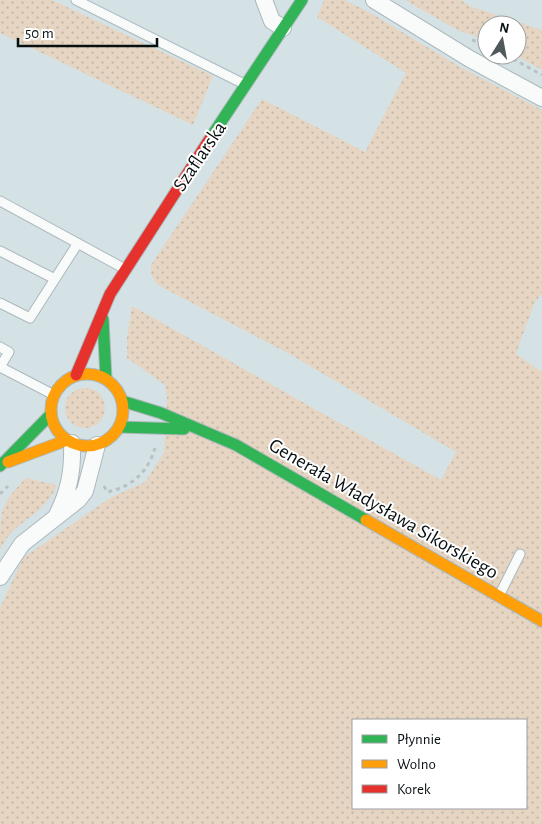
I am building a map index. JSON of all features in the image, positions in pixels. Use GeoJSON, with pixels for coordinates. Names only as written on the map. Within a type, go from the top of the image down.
{"type":"FeatureCollection","features":[{"type":"Feature","properties":{"kind":"street"},"geometry":{"type":"LineString","coordinates":[[264,0],[272,21],[284,28]]}},
{"type":"Feature","properties":{"kind":"street","name":"Szaflarska"},"geometry":{"type":"LineString","coordinates":[[76,376],[110,294],[302,0]]}},
{"type":"Feature","properties":{"kind":"street"},"geometry":{"type":"LineString","coordinates":[[374,0],[470,59],[542,98]]}},
{"type":"Feature","properties":{"kind":"street","name":"Szaflarska"},"geometry":{"type":"LineString","coordinates":[[102,314],[106,380]]}},
{"type":"Feature","properties":{"kind":"street"},"geometry":{"type":"LineString","coordinates":[[86,374],[106,380],[118,393],[122,401],[123,410],[118,427],[113,435],[97,445],[80,446],[69,442],[53,424],[50,414],[54,395],[66,380],[76,376],[86,374]]}},
{"type":"Feature","properties":{"kind":"street","name":"Generała Władysława Sikorskiego"},"geometry":{"type":"LineString","coordinates":[[122,401],[205,430],[259,456],[542,621]]}},
{"type":"Feature","properties":{"kind":"street"},"geometry":{"type":"LineString","coordinates":[[1,465],[50,414]]}},
{"type":"Feature","properties":{"kind":"street","name":"Generała Władysława Sikorskiego"},"geometry":{"type":"LineString","coordinates":[[118,427],[205,430]]}},
{"type":"Feature","properties":{"kind":"street"},"geometry":{"type":"LineString","coordinates":[[1,465],[69,442]]}},
{"type":"Feature","properties":{"kind":"street"},"geometry":{"type":"LineString","coordinates":[[53,521],[65,498],[72,476],[69,442]]}},
{"type":"Feature","properties":{"kind":"street"},"geometry":{"type":"LineString","coordinates":[[0,577],[22,544],[78,500],[95,481],[97,445]]}},
{"type":"Feature","properties":{"kind":"lane"},"geometry":{"type":"LineString","coordinates":[[76,0],[247,86]]}},
{"type":"Feature","properties":{"kind":"lane"},"geometry":{"type":"LineString","coordinates":[[0,201],[126,269]]}},
{"type":"Feature","properties":{"kind":"lane"},"geometry":{"type":"LineString","coordinates":[[0,303],[30,318],[78,243]]}},
{"type":"Feature","properties":{"kind":"lane"},"geometry":{"type":"LineString","coordinates":[[0,252],[55,279]]}},
{"type":"Feature","properties":{"kind":"lane"},"geometry":{"type":"LineString","coordinates":[[0,347],[9,352],[0,367],[54,395]]}},
{"type":"Feature","properties":{"kind":"lane"},"geometry":{"type":"LineString","coordinates":[[499,596],[520,554]]}},
{"type":"Feature","properties":{"kind":"path"},"geometry":{"type":"LineString","coordinates":[[524,65],[542,75]]}},
{"type":"Feature","properties":{"kind":"path"},"geometry":{"type":"LineString","coordinates":[[95,481],[108,492],[118,490],[135,480],[148,466],[156,442]]}},
{"type":"Feature","properties":{"kind":"path"},"geometry":{"type":"LineString","coordinates":[[0,494],[14,481]]}},
{"type":"Feature","properties":{"kind":"shaded area"},"geometry":{"type":"Polygon","coordinates":[[[0,0],[52,0],[213,76],[193,125],[0,33],[0,0]]]}},
{"type":"Feature","properties":{"kind":"shaded area"},"geometry":{"type":"Polygon","coordinates":[[[324,0],[345,0],[374,15],[462,68],[542,110],[542,293],[534,304],[516,354],[542,372],[542,824],[0,824],[0,608],[23,558],[110,498],[145,482],[164,453],[167,397],[165,385],[127,358],[127,338],[132,306],[441,480],[456,452],[293,356],[158,285],[151,275],[151,265],[262,99],[365,152],[406,73],[317,17],[324,0]]]}},
{"type":"Feature","properties":{"kind":"shaded area"},"geometry":{"type":"Polygon","coordinates":[[[405,0],[461,0],[472,7],[496,15],[477,15],[477,37],[457,30],[405,0]]]}},
{"type":"Feature","properties":{"kind":"shaded area"},"geometry":{"type":"Polygon","coordinates":[[[527,25],[542,30],[542,70],[527,62],[527,25]]]}},
{"type":"Feature","properties":{"kind":"shaded area"},"geometry":{"type":"Polygon","coordinates":[[[89,388],[96,391],[102,397],[105,408],[104,416],[96,425],[89,428],[81,428],[74,425],[66,416],[65,404],[68,397],[77,389],[89,388]]]}},
{"type":"Feature","properties":{"kind":"shaded area"},"geometry":{"type":"Polygon","coordinates":[[[26,478],[57,485],[44,505],[12,532],[0,550],[0,525],[3,509],[11,495],[26,478]]]}},
{"type":"Feature","properties":{"kind":"traffic: fast"},"geometry":{"type":"LineString","coordinates":[[211,137],[302,0]]}},
{"type":"Feature","properties":{"kind":"traffic: fast"},"geometry":{"type":"LineString","coordinates":[[103,319],[106,379]]}},
{"type":"Feature","properties":{"kind":"traffic: fast"},"geometry":{"type":"LineString","coordinates":[[122,401],[161,413],[236,445],[366,520]]}},
{"type":"Feature","properties":{"kind":"traffic: fast"},"geometry":{"type":"LineString","coordinates":[[0,466],[51,414]]}},
{"type":"Feature","properties":{"kind":"traffic: fast"},"geometry":{"type":"LineString","coordinates":[[119,427],[184,429]]}},
{"type":"Feature","properties":{"kind":"traffic: slow"},"geometry":{"type":"LineString","coordinates":[[87,374],[107,380],[117,390],[123,410],[117,430],[107,440],[87,446],[67,440],[57,430],[51,410],[57,390],[67,380],[87,374]]}},
{"type":"Feature","properties":{"kind":"traffic: slow"},"geometry":{"type":"LineString","coordinates":[[8,462],[67,440]]}},
{"type":"Feature","properties":{"kind":"traffic: slow"},"geometry":{"type":"LineString","coordinates":[[366,520],[542,621]]}},
{"type":"Feature","properties":{"kind":"traffic: jam"},"geometry":{"type":"LineString","coordinates":[[76,375],[110,294],[211,137]]}}]}
